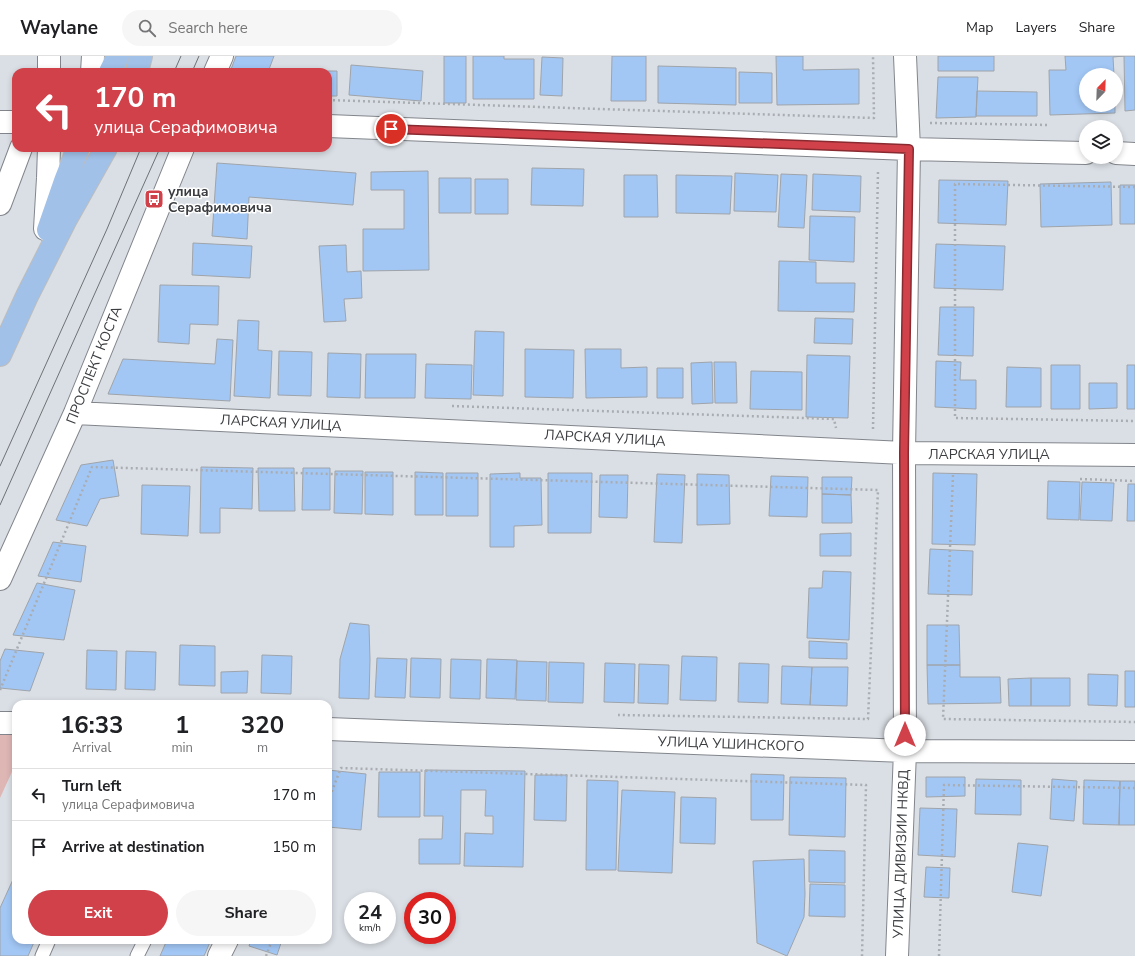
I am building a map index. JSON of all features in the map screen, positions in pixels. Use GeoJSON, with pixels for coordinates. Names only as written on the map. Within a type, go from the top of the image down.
{"type":"FeatureCollection","features":[{"type":"Feature","properties":{"kind":"main road"},"geometry":{"type":"LineString","coordinates":[[112,68],[118,56]]}},
{"type":"Feature","properties":{"kind":"main road"},"geometry":{"type":"LineString","coordinates":[[138,68],[141,56]]}},
{"type":"Feature","properties":{"kind":"main road"},"geometry":{"type":"LineString","coordinates":[[27,296],[64,181],[76,152]]}},
{"type":"Feature","properties":{"kind":"main road"},"geometry":{"type":"LineString","coordinates":[[0,355],[27,296],[66,219],[104,152]]}},
{"type":"Feature","properties":{"kind":"street"},"geometry":{"type":"LineString","coordinates":[[49,56],[49,68]]}},
{"type":"Feature","properties":{"kind":"street"},"geometry":{"type":"LineString","coordinates":[[92,68],[93,56]]}},
{"type":"Feature","properties":{"kind":"street"},"geometry":{"type":"LineString","coordinates":[[217,68],[222,56]]}},
{"type":"Feature","properties":{"kind":"street","name":"УЛИЦА ДИВИЗИИ НКВД"},"geometry":{"type":"LineString","coordinates":[[897,956],[905,750],[904,453],[909,149],[905,56]]}},
{"type":"Feature","properties":{"kind":"street"},"geometry":{"type":"LineString","coordinates":[[0,122],[12,122]]}},
{"type":"Feature","properties":{"kind":"street"},"geometry":{"type":"LineString","coordinates":[[332,126],[909,149],[1079,153]]}},
{"type":"Feature","properties":{"kind":"street"},"geometry":{"type":"LineString","coordinates":[[0,204],[20,152]]}},
{"type":"Feature","properties":{"kind":"street"},"geometry":{"type":"LineString","coordinates":[[44,244],[49,152]]}},
{"type":"Feature","properties":{"kind":"street"},"geometry":{"type":"LineString","coordinates":[[66,219],[81,152]]}},
{"type":"Feature","properties":{"kind":"street","name":"ПРОСПЕКТ КОСТА"},"geometry":{"type":"LineString","coordinates":[[0,578],[75,413],[181,152]]}},
{"type":"Feature","properties":{"kind":"street"},"geometry":{"type":"LineString","coordinates":[[1123,153],[1135,154]]}},
{"type":"Feature","properties":{"kind":"street","name":"ЛАРСКАЯ УЛИЦА"},"geometry":{"type":"LineString","coordinates":[[75,413],[904,453],[1135,455]]}},
{"type":"Feature","properties":{"kind":"street"},"geometry":{"type":"LineString","coordinates":[[0,723],[12,723]]}},
{"type":"Feature","properties":{"kind":"street","name":"УЛИЦА УШИНСКОГО"},"geometry":{"type":"LineString","coordinates":[[332,730],[905,750],[1135,752]]}},
{"type":"Feature","properties":{"kind":"street"},"geometry":{"type":"LineString","coordinates":[[219,956],[224,944]]}},
{"type":"Feature","properties":{"kind":"lane"},"geometry":{"type":"LineString","coordinates":[[42,956],[47,944]]}},
{"type":"Feature","properties":{"kind":"lane"},"geometry":{"type":"LineString","coordinates":[[137,956],[143,944]]}},
{"type":"Feature","properties":{"kind":"path"},"geometry":{"type":"LineString","coordinates":[[332,100],[874,118],[873,56]]}},
{"type":"Feature","properties":{"kind":"path"},"geometry":{"type":"LineString","coordinates":[[929,123],[1049,125]]}},
{"type":"Feature","properties":{"kind":"path"},"geometry":{"type":"LineString","coordinates":[[866,429],[873,429],[878,169]]}},
{"type":"Feature","properties":{"kind":"path"},"geometry":{"type":"LineString","coordinates":[[1135,187],[955,184],[955,418],[1135,421]]}},
{"type":"Feature","properties":{"kind":"path"},"geometry":{"type":"LineString","coordinates":[[447,406],[834,419],[836,428]]}},
{"type":"Feature","properties":{"kind":"path"},"geometry":{"type":"LineString","coordinates":[[0,690],[92,468],[878,490],[868,719],[614,715]]}},
{"type":"Feature","properties":{"kind":"path"},"geometry":{"type":"LineString","coordinates":[[961,475],[953,475],[943,719],[1135,722]]}},
{"type":"Feature","properties":{"kind":"path"},"geometry":{"type":"LineString","coordinates":[[1080,479],[1135,481]]}},
{"type":"Feature","properties":{"kind":"path"},"geometry":{"type":"LineString","coordinates":[[332,791],[341,768],[866,785],[862,956]]}},
{"type":"Feature","properties":{"kind":"path"},"geometry":{"type":"LineString","coordinates":[[939,956],[944,785],[1135,788]]}},
{"type":"Feature","properties":{"kind":"path"},"geometry":{"type":"LineString","coordinates":[[266,956],[270,944]]}},
{"type":"Feature","properties":{"kind":"shaded area"},"geometry":{"type":"Polygon","coordinates":[[[12,734],[12,772],[0,798],[0,735],[12,734]]]}},
{"type":"Feature","properties":{"kind":"building"},"geometry":{"type":"Polygon","coordinates":[[[236,56],[274,56],[270,68],[232,68],[236,56]]]}},
{"type":"Feature","properties":{"kind":"building"},"geometry":{"type":"Polygon","coordinates":[[[444,56],[466,56],[466,103],[444,103],[444,56]]]}},
{"type":"Feature","properties":{"kind":"building"},"geometry":{"type":"Polygon","coordinates":[[[473,56],[504,56],[504,59],[534,59],[534,99],[473,99],[473,56]]]}},
{"type":"Feature","properties":{"kind":"building"},"geometry":{"type":"Polygon","coordinates":[[[612,56],[646,56],[646,101],[611,101],[612,56]]]}},
{"type":"Feature","properties":{"kind":"building"},"geometry":{"type":"Polygon","coordinates":[[[776,56],[803,56],[803,70],[859,69],[859,104],[777,105],[776,56]]]}},
{"type":"Feature","properties":{"kind":"building"},"geometry":{"type":"Polygon","coordinates":[[[938,56],[994,56],[994,71],[938,71],[938,56]]]}},
{"type":"Feature","properties":{"kind":"building"},"geometry":{"type":"Polygon","coordinates":[[[1065,56],[1124,56],[1113,57],[1114,68],[1079,68],[1079,112],[1115,113],[1050,115],[1049,70],[1066,70],[1065,56]]]}},
{"type":"Feature","properties":{"kind":"building"},"geometry":{"type":"Polygon","coordinates":[[[1124,56],[1135,56],[1135,110],[1125,111],[1124,56]]]}},
{"type":"Feature","properties":{"kind":"building"},"geometry":{"type":"Polygon","coordinates":[[[542,57],[563,58],[562,96],[540,95],[542,57]]]}},
{"type":"Feature","properties":{"kind":"building"},"geometry":{"type":"Polygon","coordinates":[[[351,65],[423,71],[421,101],[349,95],[351,65]]]}},
{"type":"Feature","properties":{"kind":"building"},"geometry":{"type":"Polygon","coordinates":[[[658,66],[736,68],[736,105],[658,103],[658,66]]]}},
{"type":"Feature","properties":{"kind":"building"},"geometry":{"type":"Polygon","coordinates":[[[332,71],[337,71],[337,96],[332,96],[332,71]]]}},
{"type":"Feature","properties":{"kind":"building"},"geometry":{"type":"Polygon","coordinates":[[[739,72],[772,73],[772,103],[739,103],[739,72]]]}},
{"type":"Feature","properties":{"kind":"building"},"geometry":{"type":"Polygon","coordinates":[[[938,77],[978,77],[976,117],[936,118],[938,77]]]}},
{"type":"Feature","properties":{"kind":"building"},"geometry":{"type":"Polygon","coordinates":[[[977,91],[1037,92],[1037,116],[976,116],[977,91]]]}},
{"type":"Feature","properties":{"kind":"building"},"geometry":{"type":"Polygon","coordinates":[[[217,163],[356,173],[353,205],[249,197],[247,239],[212,236],[217,163]]]}},
{"type":"Feature","properties":{"kind":"building"},"geometry":{"type":"Polygon","coordinates":[[[532,168],[584,169],[583,206],[531,205],[532,168]]]}},
{"type":"Feature","properties":{"kind":"building"},"geometry":{"type":"Polygon","coordinates":[[[428,171],[429,270],[363,271],[363,229],[404,229],[404,190],[371,190],[371,172],[428,171]]]}},
{"type":"Feature","properties":{"kind":"building"},"geometry":{"type":"Polygon","coordinates":[[[735,173],[778,175],[776,212],[734,211],[735,173]]]}},
{"type":"Feature","properties":{"kind":"building"},"geometry":{"type":"Polygon","coordinates":[[[781,174],[807,175],[804,228],[778,227],[781,174]]]}},
{"type":"Feature","properties":{"kind":"building"},"geometry":{"type":"Polygon","coordinates":[[[813,174],[861,176],[860,212],[812,210],[813,174]]]}},
{"type":"Feature","properties":{"kind":"building"},"geometry":{"type":"Polygon","coordinates":[[[624,175],[657,175],[658,217],[624,217],[624,175]]]}},
{"type":"Feature","properties":{"kind":"building"},"geometry":{"type":"Polygon","coordinates":[[[676,175],[732,176],[730,214],[676,213],[676,175]]]}},
{"type":"Feature","properties":{"kind":"building"},"geometry":{"type":"Polygon","coordinates":[[[439,178],[471,178],[471,213],[439,213],[439,178]]]}},
{"type":"Feature","properties":{"kind":"building"},"geometry":{"type":"Polygon","coordinates":[[[475,179],[508,179],[508,214],[475,214],[475,179]]]}},
{"type":"Feature","properties":{"kind":"building"},"geometry":{"type":"Polygon","coordinates":[[[939,180],[1008,181],[1006,225],[938,223],[939,180]]]}},
{"type":"Feature","properties":{"kind":"building"},"geometry":{"type":"Polygon","coordinates":[[[1111,182],[1112,225],[1041,227],[1040,184],[1111,182]]]}},
{"type":"Feature","properties":{"kind":"building"},"geometry":{"type":"Polygon","coordinates":[[[1120,185],[1135,185],[1135,224],[1120,224],[1120,185]]]}},
{"type":"Feature","properties":{"kind":"building"},"geometry":{"type":"Polygon","coordinates":[[[810,216],[855,217],[854,262],[809,260],[810,216]]]}},
{"type":"Feature","properties":{"kind":"building"},"geometry":{"type":"Polygon","coordinates":[[[193,243],[252,246],[250,278],[192,275],[193,243]]]}},
{"type":"Feature","properties":{"kind":"building"},"geometry":{"type":"Polygon","coordinates":[[[936,244],[1005,246],[1003,290],[934,288],[936,244]]]}},
{"type":"Feature","properties":{"kind":"building"},"geometry":{"type":"Polygon","coordinates":[[[346,245],[347,272],[361,271],[362,298],[344,299],[346,321],[324,322],[319,246],[346,245]]]}},
{"type":"Feature","properties":{"kind":"building"},"geometry":{"type":"Polygon","coordinates":[[[779,261],[816,262],[816,283],[855,283],[854,312],[778,311],[779,261]]]}},
{"type":"Feature","properties":{"kind":"building"},"geometry":{"type":"Polygon","coordinates":[[[160,285],[219,286],[218,325],[190,324],[189,344],[158,342],[160,285]]]}},
{"type":"Feature","properties":{"kind":"building"},"geometry":{"type":"Polygon","coordinates":[[[940,307],[974,307],[973,356],[938,355],[940,307]]]}},
{"type":"Feature","properties":{"kind":"building"},"geometry":{"type":"Polygon","coordinates":[[[815,318],[853,319],[852,344],[814,343],[815,318]]]}},
{"type":"Feature","properties":{"kind":"building"},"geometry":{"type":"Polygon","coordinates":[[[238,320],[259,321],[258,350],[272,351],[270,398],[234,396],[238,320]]]}},
{"type":"Feature","properties":{"kind":"building"},"geometry":{"type":"Polygon","coordinates":[[[475,331],[504,332],[503,396],[473,395],[475,331]]]}},
{"type":"Feature","properties":{"kind":"building"},"geometry":{"type":"Polygon","coordinates":[[[217,339],[233,340],[230,401],[108,394],[123,359],[215,364],[217,339]]]}},
{"type":"Feature","properties":{"kind":"building"},"geometry":{"type":"Polygon","coordinates":[[[525,349],[574,350],[573,398],[525,397],[525,349]]]}},
{"type":"Feature","properties":{"kind":"building"},"geometry":{"type":"Polygon","coordinates":[[[585,349],[621,349],[621,368],[647,367],[647,397],[586,398],[585,349]]]}},
{"type":"Feature","properties":{"kind":"building"},"geometry":{"type":"Polygon","coordinates":[[[279,351],[312,352],[311,396],[278,395],[279,351]]]}},
{"type":"Feature","properties":{"kind":"building"},"geometry":{"type":"Polygon","coordinates":[[[328,353],[361,354],[360,398],[327,397],[328,353]]]}},
{"type":"Feature","properties":{"kind":"building"},"geometry":{"type":"Polygon","coordinates":[[[366,354],[416,354],[415,398],[365,398],[366,354]]]}},
{"type":"Feature","properties":{"kind":"building"},"geometry":{"type":"Polygon","coordinates":[[[807,355],[850,356],[848,418],[806,417],[807,355]]]}},
{"type":"Feature","properties":{"kind":"building"},"geometry":{"type":"Polygon","coordinates":[[[936,361],[961,362],[960,380],[976,380],[976,409],[935,407],[936,361]]]}},
{"type":"Feature","properties":{"kind":"building"},"geometry":{"type":"Polygon","coordinates":[[[712,362],[713,403],[692,404],[691,363],[712,362]]]}},
{"type":"Feature","properties":{"kind":"building"},"geometry":{"type":"Polygon","coordinates":[[[714,362],[736,362],[737,403],[715,403],[714,362]]]}},
{"type":"Feature","properties":{"kind":"building"},"geometry":{"type":"Polygon","coordinates":[[[426,364],[472,365],[471,399],[425,398],[426,364]]]}},
{"type":"Feature","properties":{"kind":"building"},"geometry":{"type":"Polygon","coordinates":[[[1051,365],[1080,365],[1080,409],[1051,409],[1051,365]]]}},
{"type":"Feature","properties":{"kind":"building"},"geometry":{"type":"Polygon","coordinates":[[[1127,365],[1135,365],[1135,409],[1127,409],[1127,365]]]}},
{"type":"Feature","properties":{"kind":"building"},"geometry":{"type":"Polygon","coordinates":[[[1007,367],[1041,368],[1041,407],[1006,407],[1007,367]]]}},
{"type":"Feature","properties":{"kind":"building"},"geometry":{"type":"Polygon","coordinates":[[[657,368],[683,368],[683,398],[657,398],[657,368]]]}},
{"type":"Feature","properties":{"kind":"building"},"geometry":{"type":"Polygon","coordinates":[[[751,371],[802,372],[802,410],[750,409],[751,371]]]}},
{"type":"Feature","properties":{"kind":"building"},"geometry":{"type":"Polygon","coordinates":[[[1089,383],[1117,383],[1117,408],[1089,409],[1089,383]]]}},
{"type":"Feature","properties":{"kind":"building"},"geometry":{"type":"Polygon","coordinates":[[[113,460],[119,496],[100,499],[87,526],[56,520],[81,465],[113,460]]]}},
{"type":"Feature","properties":{"kind":"building"},"geometry":{"type":"Polygon","coordinates":[[[201,467],[253,468],[252,509],[220,508],[220,533],[200,533],[201,467]]]}},
{"type":"Feature","properties":{"kind":"building"},"geometry":{"type":"Polygon","coordinates":[[[258,468],[294,468],[295,511],[259,511],[258,468]]]}},
{"type":"Feature","properties":{"kind":"building"},"geometry":{"type":"Polygon","coordinates":[[[303,468],[330,468],[330,510],[302,510],[303,468]]]}},
{"type":"Feature","properties":{"kind":"building"},"geometry":{"type":"Polygon","coordinates":[[[335,471],[363,471],[362,514],[334,513],[335,471]]]}},
{"type":"Feature","properties":{"kind":"building"},"geometry":{"type":"Polygon","coordinates":[[[365,472],[393,472],[393,515],[365,514],[365,472]]]}},
{"type":"Feature","properties":{"kind":"building"},"geometry":{"type":"Polygon","coordinates":[[[415,472],[443,473],[443,515],[415,515],[415,472]]]}},
{"type":"Feature","properties":{"kind":"building"},"geometry":{"type":"Polygon","coordinates":[[[446,473],[478,473],[478,516],[446,516],[446,473]]]}},
{"type":"Feature","properties":{"kind":"building"},"geometry":{"type":"Polygon","coordinates":[[[520,473],[520,478],[541,478],[542,525],[514,526],[514,547],[490,547],[490,474],[520,473]]]}},
{"type":"Feature","properties":{"kind":"building"},"geometry":{"type":"Polygon","coordinates":[[[548,473],[592,473],[591,533],[548,533],[548,473]]]}},
{"type":"Feature","properties":{"kind":"building"},"geometry":{"type":"Polygon","coordinates":[[[933,473],[977,474],[975,545],[932,544],[933,473]]]}},
{"type":"Feature","properties":{"kind":"building"},"geometry":{"type":"Polygon","coordinates":[[[657,474],[685,475],[682,543],[654,542],[657,474]]]}},
{"type":"Feature","properties":{"kind":"building"},"geometry":{"type":"Polygon","coordinates":[[[697,474],[729,475],[730,524],[697,525],[697,474]]]}},
{"type":"Feature","properties":{"kind":"building"},"geometry":{"type":"Polygon","coordinates":[[[600,475],[628,475],[627,518],[599,517],[600,475]]]}},
{"type":"Feature","properties":{"kind":"building"},"geometry":{"type":"Polygon","coordinates":[[[771,476],[808,477],[807,517],[769,516],[771,476]]]}},
{"type":"Feature","properties":{"kind":"building"},"geometry":{"type":"Polygon","coordinates":[[[822,477],[852,477],[851,495],[822,494],[822,477]]]}},
{"type":"Feature","properties":{"kind":"building"},"geometry":{"type":"Polygon","coordinates":[[[1048,481],[1080,482],[1079,520],[1047,519],[1048,481]]]}},
{"type":"Feature","properties":{"kind":"building"},"geometry":{"type":"Polygon","coordinates":[[[1082,482],[1114,483],[1112,521],[1080,520],[1082,482]]]}},
{"type":"Feature","properties":{"kind":"building"},"geometry":{"type":"Polygon","coordinates":[[[1128,484],[1135,484],[1135,521],[1127,521],[1128,484]]]}},
{"type":"Feature","properties":{"kind":"building"},"geometry":{"type":"Polygon","coordinates":[[[142,485],[190,486],[188,536],[141,534],[142,485]]]}},
{"type":"Feature","properties":{"kind":"building"},"geometry":{"type":"Polygon","coordinates":[[[822,494],[851,495],[852,523],[822,523],[822,494]]]}},
{"type":"Feature","properties":{"kind":"building"},"geometry":{"type":"Polygon","coordinates":[[[851,533],[851,556],[820,556],[820,534],[851,533]]]}},
{"type":"Feature","properties":{"kind":"building"},"geometry":{"type":"Polygon","coordinates":[[[53,542],[86,546],[81,582],[38,576],[53,542]]]}},
{"type":"Feature","properties":{"kind":"building"},"geometry":{"type":"Polygon","coordinates":[[[930,549],[973,551],[972,595],[928,594],[930,549]]]}},
{"type":"Feature","properties":{"kind":"building"},"geometry":{"type":"Polygon","coordinates":[[[823,571],[851,572],[849,640],[807,638],[809,588],[822,588],[823,571]]]}},
{"type":"Feature","properties":{"kind":"building"},"geometry":{"type":"Polygon","coordinates":[[[37,583],[75,590],[64,640],[13,635],[37,583]]]}},
{"type":"Feature","properties":{"kind":"building"},"geometry":{"type":"Polygon","coordinates":[[[350,623],[369,625],[369,699],[339,698],[340,659],[350,623]]]}},
{"type":"Feature","properties":{"kind":"building"},"geometry":{"type":"Polygon","coordinates":[[[927,625],[959,625],[960,665],[927,665],[927,625]]]}},
{"type":"Feature","properties":{"kind":"building"},"geometry":{"type":"Polygon","coordinates":[[[809,641],[847,643],[847,659],[809,658],[809,641]]]}},
{"type":"Feature","properties":{"kind":"building"},"geometry":{"type":"Polygon","coordinates":[[[180,645],[215,646],[215,686],[179,685],[180,645]]]}},
{"type":"Feature","properties":{"kind":"building"},"geometry":{"type":"Polygon","coordinates":[[[5,649],[44,653],[30,691],[0,688],[0,661],[5,649]]]}},
{"type":"Feature","properties":{"kind":"building"},"geometry":{"type":"Polygon","coordinates":[[[87,650],[117,651],[116,690],[86,689],[87,650]]]}},
{"type":"Feature","properties":{"kind":"building"},"geometry":{"type":"Polygon","coordinates":[[[126,651],[156,652],[155,690],[125,689],[126,651]]]}},
{"type":"Feature","properties":{"kind":"building"},"geometry":{"type":"Polygon","coordinates":[[[262,655],[292,656],[291,694],[261,693],[262,655]]]}},
{"type":"Feature","properties":{"kind":"building"},"geometry":{"type":"Polygon","coordinates":[[[682,656],[717,657],[716,701],[680,700],[682,656]]]}},
{"type":"Feature","properties":{"kind":"building"},"geometry":{"type":"Polygon","coordinates":[[[377,658],[407,659],[405,698],[375,697],[377,658]]]}},
{"type":"Feature","properties":{"kind":"building"},"geometry":{"type":"Polygon","coordinates":[[[411,658],[441,659],[440,698],[410,697],[411,658]]]}},
{"type":"Feature","properties":{"kind":"building"},"geometry":{"type":"Polygon","coordinates":[[[451,659],[481,660],[480,699],[450,698],[451,659]]]}},
{"type":"Feature","properties":{"kind":"building"},"geometry":{"type":"Polygon","coordinates":[[[487,659],[517,660],[515,699],[486,698],[487,659]]]}},
{"type":"Feature","properties":{"kind":"building"},"geometry":{"type":"Polygon","coordinates":[[[517,661],[547,662],[546,701],[516,700],[517,661]]]}},
{"type":"Feature","properties":{"kind":"building"},"geometry":{"type":"Polygon","coordinates":[[[549,662],[584,663],[583,703],[548,702],[549,662]]]}},
{"type":"Feature","properties":{"kind":"building"},"geometry":{"type":"Polygon","coordinates":[[[605,663],[635,664],[634,703],[604,702],[605,663]]]}},
{"type":"Feature","properties":{"kind":"building"},"geometry":{"type":"Polygon","coordinates":[[[739,663],[769,664],[768,703],[738,702],[739,663]]]}},
{"type":"Feature","properties":{"kind":"building"},"geometry":{"type":"Polygon","coordinates":[[[639,664],[669,665],[668,704],[638,703],[639,664]]]}},
{"type":"Feature","properties":{"kind":"building"},"geometry":{"type":"Polygon","coordinates":[[[927,665],[960,665],[960,677],[1000,677],[1001,703],[928,704],[927,665]]]}},
{"type":"Feature","properties":{"kind":"building"},"geometry":{"type":"Polygon","coordinates":[[[782,666],[812,667],[810,705],[781,704],[782,666]]]}},
{"type":"Feature","properties":{"kind":"building"},"geometry":{"type":"Polygon","coordinates":[[[812,667],[848,667],[847,706],[810,705],[812,667]]]}},
{"type":"Feature","properties":{"kind":"building"},"geometry":{"type":"Polygon","coordinates":[[[248,671],[247,693],[221,693],[221,672],[248,671]]]}},
{"type":"Feature","properties":{"kind":"building"},"geometry":{"type":"Polygon","coordinates":[[[1125,671],[1135,671],[1135,707],[1125,707],[1125,671]]]}},
{"type":"Feature","properties":{"kind":"building"},"geometry":{"type":"Polygon","coordinates":[[[1088,674],[1118,675],[1117,706],[1088,705],[1088,674]]]}},
{"type":"Feature","properties":{"kind":"building"},"geometry":{"type":"Polygon","coordinates":[[[1031,678],[1031,706],[1009,706],[1008,679],[1031,678]]]}},
{"type":"Feature","properties":{"kind":"building"},"geometry":{"type":"Polygon","coordinates":[[[1031,678],[1070,678],[1070,706],[1031,706],[1031,678]]]}},
{"type":"Feature","properties":{"kind":"building"},"geometry":{"type":"Polygon","coordinates":[[[332,770],[366,774],[361,830],[332,827],[332,770]]]}},
{"type":"Feature","properties":{"kind":"building"},"geometry":{"type":"Polygon","coordinates":[[[425,770],[525,771],[523,867],[464,866],[465,833],[493,834],[493,816],[485,816],[486,790],[461,790],[460,864],[419,864],[419,839],[442,839],[443,816],[424,816],[425,770]]]}},
{"type":"Feature","properties":{"kind":"building"},"geometry":{"type":"Polygon","coordinates":[[[379,772],[420,772],[420,817],[378,817],[379,772]]]}},
{"type":"Feature","properties":{"kind":"building"},"geometry":{"type":"Polygon","coordinates":[[[751,774],[784,775],[783,820],[751,820],[751,774]]]}},
{"type":"Feature","properties":{"kind":"building"},"geometry":{"type":"Polygon","coordinates":[[[535,775],[567,775],[566,821],[534,820],[535,775]]]}},
{"type":"Feature","properties":{"kind":"building"},"geometry":{"type":"Polygon","coordinates":[[[790,777],[846,778],[845,837],[789,835],[790,777]]]}},
{"type":"Feature","properties":{"kind":"building"},"geometry":{"type":"Polygon","coordinates":[[[926,777],[965,777],[965,796],[926,797],[926,777]]]}},
{"type":"Feature","properties":{"kind":"building"},"geometry":{"type":"Polygon","coordinates":[[[976,779],[1021,780],[1021,815],[975,814],[976,779]]]}},
{"type":"Feature","properties":{"kind":"building"},"geometry":{"type":"Polygon","coordinates":[[[1052,779],[1077,781],[1074,821],[1050,819],[1052,779]]]}},
{"type":"Feature","properties":{"kind":"building"},"geometry":{"type":"Polygon","coordinates":[[[587,780],[618,781],[616,870],[586,870],[587,780]]]}},
{"type":"Feature","properties":{"kind":"building"},"geometry":{"type":"Polygon","coordinates":[[[1084,780],[1120,781],[1119,825],[1083,824],[1084,780]]]}},
{"type":"Feature","properties":{"kind":"building"},"geometry":{"type":"Polygon","coordinates":[[[1120,781],[1135,781],[1135,825],[1119,825],[1120,781]]]}},
{"type":"Feature","properties":{"kind":"building"},"geometry":{"type":"Polygon","coordinates":[[[622,790],[675,792],[672,873],[618,871],[622,790]]]}},
{"type":"Feature","properties":{"kind":"building"},"geometry":{"type":"Polygon","coordinates":[[[681,797],[716,798],[715,844],[680,843],[681,797]]]}},
{"type":"Feature","properties":{"kind":"building"},"geometry":{"type":"Polygon","coordinates":[[[920,808],[957,809],[955,857],[918,855],[920,808]]]}},
{"type":"Feature","properties":{"kind":"building"},"geometry":{"type":"Polygon","coordinates":[[[1018,843],[1048,846],[1041,896],[1012,892],[1018,843]]]}},
{"type":"Feature","properties":{"kind":"building"},"geometry":{"type":"Polygon","coordinates":[[[809,850],[845,851],[845,883],[809,882],[809,850]]]}},
{"type":"Feature","properties":{"kind":"building"},"geometry":{"type":"Polygon","coordinates":[[[804,859],[804,917],[787,956],[757,943],[753,861],[804,859]]]}},
{"type":"Feature","properties":{"kind":"building"},"geometry":{"type":"Polygon","coordinates":[[[926,867],[950,868],[949,898],[924,897],[926,867]]]}},
{"type":"Feature","properties":{"kind":"building"},"geometry":{"type":"Polygon","coordinates":[[[12,882],[12,944],[33,944],[28,956],[0,956],[0,908],[12,882]]]}},
{"type":"Feature","properties":{"kind":"building"},"geometry":{"type":"Polygon","coordinates":[[[810,884],[845,885],[845,917],[809,916],[810,884]]]}},
{"type":"Feature","properties":{"kind":"building"},"geometry":{"type":"Polygon","coordinates":[[[165,944],[209,944],[204,956],[160,956],[165,944]]]}},
{"type":"Feature","properties":{"kind":"building"},"geometry":{"type":"Polygon","coordinates":[[[250,944],[281,944],[277,955],[249,946],[250,944]]]}},
{"type":"Feature","properties":{"kind":"tram line"},"geometry":{"type":"LineString","coordinates":[[176,68],[181,56]]}},
{"type":"Feature","properties":{"kind":"tram line"},"geometry":{"type":"LineString","coordinates":[[194,68],[199,56]]}},
{"type":"Feature","properties":{"kind":"tram line"},"geometry":{"type":"LineString","coordinates":[[0,466],[107,229],[139,152]]}},
{"type":"Feature","properties":{"kind":"tram line"},"geometry":{"type":"LineString","coordinates":[[0,505],[158,152]]}},
{"type":"Feature","properties":{"kind":"place","name":"улица Серафимовича"},"geometry":{"type":"Point","coordinates":[154,199]}},
{"type":"Feature","properties":{"kind":"route"},"geometry":{"type":"LineString","coordinates":[[391,129],[909,149],[904,453],[905,735]]}}]}
